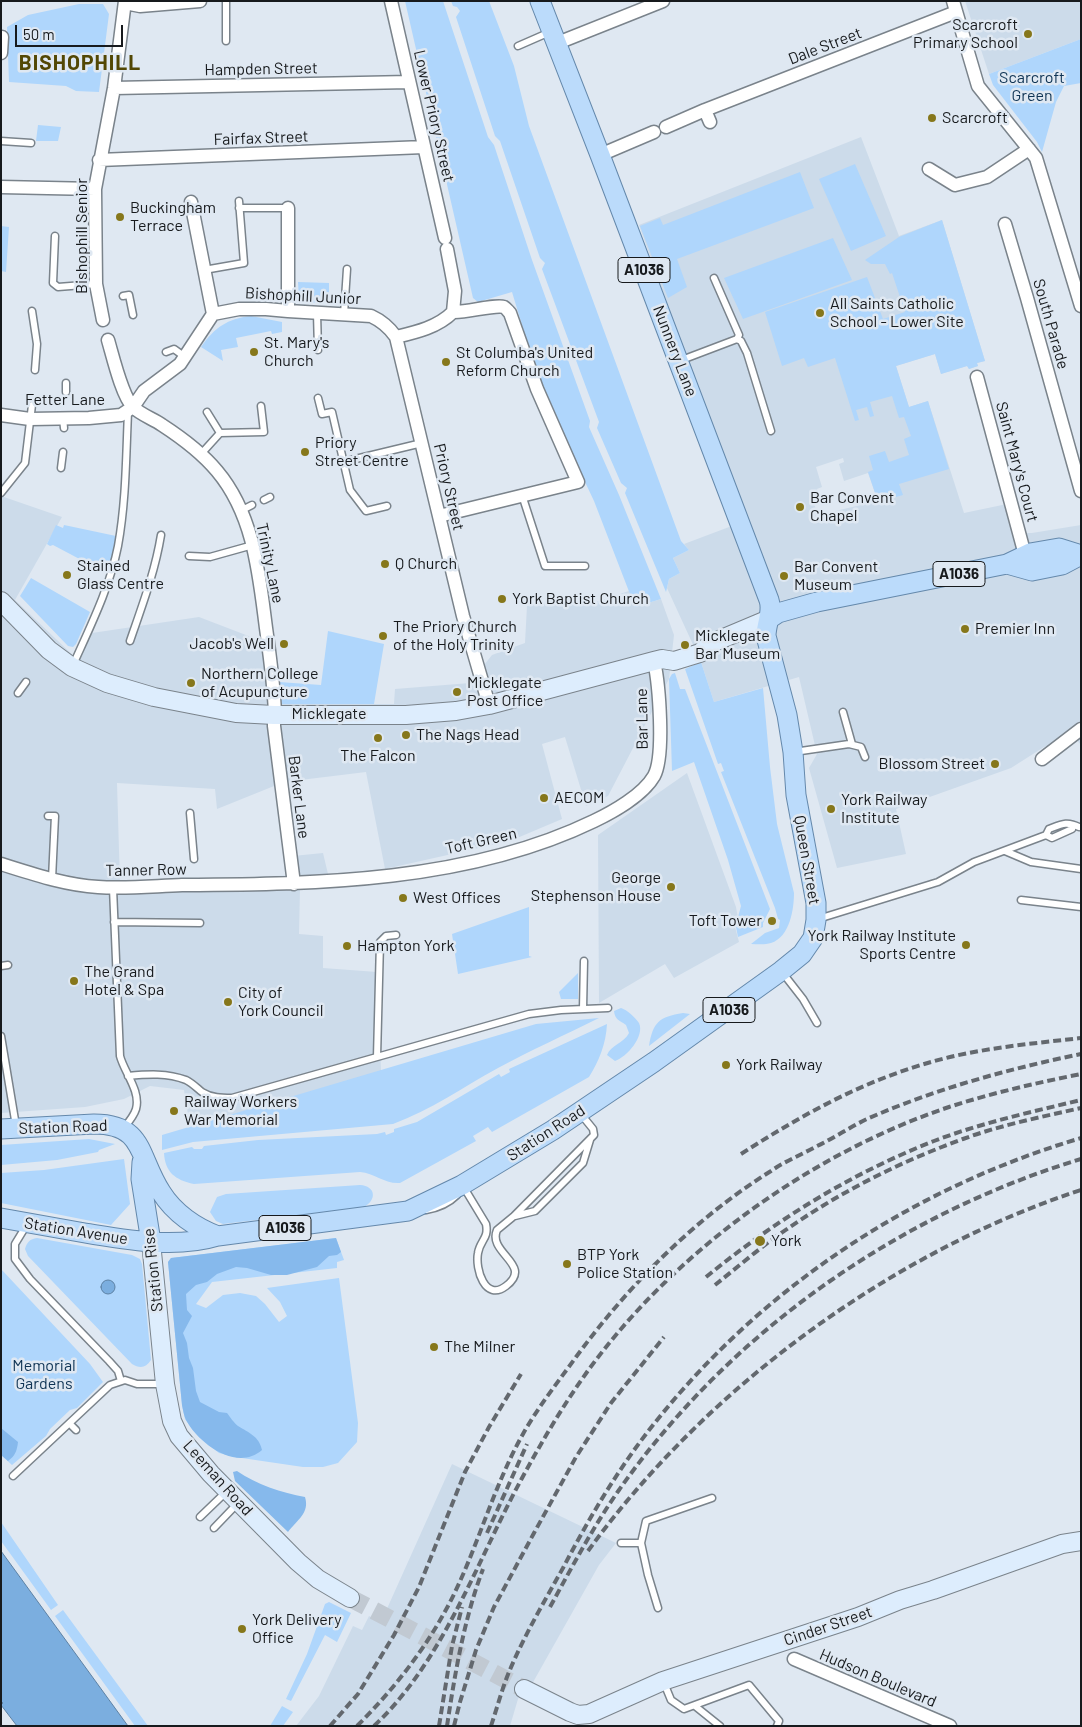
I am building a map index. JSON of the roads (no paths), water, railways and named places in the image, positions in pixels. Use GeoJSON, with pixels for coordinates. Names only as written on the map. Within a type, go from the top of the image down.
{"type":"FeatureCollection","features":[{"type":"Feature","properties":{"kind":"main road","name":"Nunnery Lane"},"geometry":{"type":"LineString","coordinates":[[540,1],[771,604],[769,619]]}},
{"type":"Feature","properties":{"kind":"main road","name":"A1036"},"geometry":{"type":"LineString","coordinates":[[769,619],[778,613],[817,602],[1007,564],[1030,553],[1059,548],[1081,555]]}},
{"type":"Feature","properties":{"kind":"main road","name":"A1036"},"geometry":{"type":"LineString","coordinates":[[1007,564],[1032,571],[1062,565],[1081,555]]}},
{"type":"Feature","properties":{"kind":"main road","name":"Queen Street"},"geometry":{"type":"LineString","coordinates":[[769,619],[766,636],[787,715],[793,752],[796,795],[816,903],[816,920]]}},
{"type":"Feature","properties":{"kind":"main road","name":"Station Road"},"geometry":{"type":"LineString","coordinates":[[151,1242],[202,1241],[218,1236],[408,1212],[462,1185],[553,1130],[697,1032],[802,954],[813,938],[816,920]]}},
{"type":"Feature","properties":{"kind":"main road","name":"Station Road"},"geometry":{"type":"LineString","coordinates":[[9,1128],[108,1124],[123,1129]]}},
{"type":"Feature","properties":{"kind":"main road"},"geometry":{"type":"LineString","coordinates":[[123,1129],[134,1139],[162,1194],[195,1226],[218,1236]]}},
{"type":"Feature","properties":{"kind":"main road","name":"Station Rise"},"geometry":{"type":"LineString","coordinates":[[142,1156],[141,1179],[151,1242]]}},
{"type":"Feature","properties":{"kind":"main road","name":"Station Avenue"},"geometry":{"type":"LineString","coordinates":[[1,1218],[151,1242]]}},
{"type":"Feature","properties":{"kind":"street"},"geometry":{"type":"LineString","coordinates":[[125,2],[140,6],[200,1]]}},
{"type":"Feature","properties":{"kind":"street","name":"Lower Priory Street"},"geometry":{"type":"LineString","coordinates":[[391,1],[446,243],[455,291],[453,312]]}},
{"type":"Feature","properties":{"kind":"street"},"geometry":{"type":"LineString","coordinates":[[553,38],[663,1]]}},
{"type":"Feature","properties":{"kind":"street","name":"Bishophill Senior"},"geometry":{"type":"LineString","coordinates":[[103,320],[102,300],[96,284],[95,189],[114,88],[125,2]]}},
{"type":"Feature","properties":{"kind":"street"},"geometry":{"type":"LineString","coordinates":[[954,7],[978,86],[1032,154],[1081,306]]}},
{"type":"Feature","properties":{"kind":"street","name":"Dale Street"},"geometry":{"type":"LineString","coordinates":[[600,155],[954,7]]}},
{"type":"Feature","properties":{"kind":"street"},"geometry":{"type":"LineString","coordinates":[[1,53],[2,37]]}},
{"type":"Feature","properties":{"kind":"street","name":"Hampden Street"},"geometry":{"type":"LineString","coordinates":[[114,88],[410,82]]}},
{"type":"Feature","properties":{"kind":"street"},"geometry":{"type":"LineString","coordinates":[[706,110],[710,122]]}},
{"type":"Feature","properties":{"kind":"street","name":"Fairfax Street"},"geometry":{"type":"LineString","coordinates":[[99,160],[424,147]]}},
{"type":"Feature","properties":{"kind":"street"},"geometry":{"type":"LineString","coordinates":[[929,169],[955,184],[987,177],[1032,154]]}},
{"type":"Feature","properties":{"kind":"street"},"geometry":{"type":"LineString","coordinates":[[1,187],[95,189]]}},
{"type":"Feature","properties":{"kind":"street"},"geometry":{"type":"LineString","coordinates":[[130,410],[144,391],[180,364],[213,314],[202,278],[191,202]]}},
{"type":"Feature","properties":{"kind":"street"},"geometry":{"type":"LineString","coordinates":[[288,208],[288,311]]}},
{"type":"Feature","properties":{"kind":"street","name":"South Parade"},"geometry":{"type":"LineString","coordinates":[[1004,224],[1030,307],[1081,491]]}},
{"type":"Feature","properties":{"kind":"street"},"geometry":{"type":"LineString","coordinates":[[396,337],[432,326],[444,320],[453,312],[468,312],[498,306],[505,308],[510,313],[537,389],[578,482],[439,516]]}},
{"type":"Feature","properties":{"kind":"street","name":"Bishophill Junior"},"geometry":{"type":"LineString","coordinates":[[213,314],[238,308],[266,308],[371,316],[380,320],[396,337]]}},
{"type":"Feature","properties":{"kind":"street","name":"Priory Street"},"geometry":{"type":"LineString","coordinates":[[396,337],[463,616],[489,705]]}},
{"type":"Feature","properties":{"kind":"street"},"geometry":{"type":"LineString","coordinates":[[108,340],[130,410]]}},
{"type":"Feature","properties":{"kind":"street","name":"Saint Mary's Court"},"geometry":{"type":"LineString","coordinates":[[977,377],[1025,556]]}},
{"type":"Feature","properties":{"kind":"street","name":"Fetter Lane"},"geometry":{"type":"LineString","coordinates":[[1,415],[30,419],[65,419],[121,415],[130,410]]}},
{"type":"Feature","properties":{"kind":"street","name":"Trinity Lane"},"geometry":{"type":"LineString","coordinates":[[130,410],[164,426],[201,454],[247,508],[270,656],[275,714]]}},
{"type":"Feature","properties":{"kind":"street","name":"Micklegate"},"geometry":{"type":"LineString","coordinates":[[1,601],[48,652],[72,667],[154,697],[236,713],[275,714],[406,714],[456,711],[489,705],[658,660],[674,661],[700,653],[712,642],[769,619]]}},
{"type":"Feature","properties":{"kind":"street","name":"Bar Lane"},"geometry":{"type":"LineString","coordinates":[[654,775],[659,756],[658,660]]}},
{"type":"Feature","properties":{"kind":"street","name":"Barker Lane"},"geometry":{"type":"LineString","coordinates":[[275,714],[274,726],[294,884]]}},
{"type":"Feature","properties":{"kind":"street"},"geometry":{"type":"LineString","coordinates":[[1042,759],[1081,729]]}},
{"type":"Feature","properties":{"kind":"street","name":"Toft Green"},"geometry":{"type":"LineString","coordinates":[[294,884],[421,871],[491,857],[542,843],[567,834],[608,814],[638,793],[654,775]]}},
{"type":"Feature","properties":{"kind":"street","name":"Tanner Row"},"geometry":{"type":"LineString","coordinates":[[1,864],[70,884],[113,888],[196,883],[294,884]]}},
{"type":"Feature","properties":{"kind":"street","name":"Station Rise"},"geometry":{"type":"LineString","coordinates":[[151,1242],[165,1384]]}},
{"type":"Feature","properties":{"kind":"street","name":"Leeman Road"},"geometry":{"type":"LineString","coordinates":[[165,1384],[172,1421],[179,1436],[233,1497],[308,1572],[350,1598]]}},
{"type":"Feature","properties":{"kind":"street","name":"Cinder Street"},"geometry":{"type":"LineString","coordinates":[[524,1689],[562,1709],[578,1715],[589,1714],[663,1681],[858,1617],[900,1600],[1062,1544],[1081,1541]]}},
{"type":"Feature","properties":{"kind":"street","name":"Hudson Boulevard"},"geometry":{"type":"LineString","coordinates":[[794,1659],[950,1726]]}},
{"type":"Feature","properties":{"kind":"lane"},"geometry":{"type":"LineString","coordinates":[[226,1],[226,41]]}},
{"type":"Feature","properties":{"kind":"lane"},"geometry":{"type":"LineString","coordinates":[[518,46],[553,38]]}},
{"type":"Feature","properties":{"kind":"lane"},"geometry":{"type":"LineString","coordinates":[[1,141],[31,144]]}},
{"type":"Feature","properties":{"kind":"lane"},"geometry":{"type":"LineString","coordinates":[[202,278],[244,263],[239,205],[288,208]]}},
{"type":"Feature","properties":{"kind":"lane"},"geometry":{"type":"LineString","coordinates":[[54,236],[53,283],[58,287],[96,284]]}},
{"type":"Feature","properties":{"kind":"lane"},"geometry":{"type":"LineString","coordinates":[[344,314],[347,269]]}},
{"type":"Feature","properties":{"kind":"lane"},"geometry":{"type":"LineString","coordinates":[[714,278],[739,334],[737,339]]}},
{"type":"Feature","properties":{"kind":"lane"},"geometry":{"type":"LineString","coordinates":[[122,296],[129,294],[133,315]]}},
{"type":"Feature","properties":{"kind":"lane"},"geometry":{"type":"LineString","coordinates":[[32,311],[36,344],[36,370]]}},
{"type":"Feature","properties":{"kind":"lane"},"geometry":{"type":"LineString","coordinates":[[318,313],[318,350]]}},
{"type":"Feature","properties":{"kind":"lane"},"geometry":{"type":"LineString","coordinates":[[679,361],[737,339]]}},
{"type":"Feature","properties":{"kind":"lane"},"geometry":{"type":"LineString","coordinates":[[737,339],[741,341],[747,353],[771,431]]}},
{"type":"Feature","properties":{"kind":"lane"},"geometry":{"type":"LineString","coordinates":[[166,352],[174,349],[185,357]]}},
{"type":"Feature","properties":{"kind":"lane"},"geometry":{"type":"LineString","coordinates":[[66,383],[66,392]]}},
{"type":"Feature","properties":{"kind":"lane"},"geometry":{"type":"LineString","coordinates":[[318,398],[322,414],[332,412],[350,490],[366,511],[387,506]]}},
{"type":"Feature","properties":{"kind":"lane"},"geometry":{"type":"LineString","coordinates":[[1,493],[24,463],[32,405]]}},
{"type":"Feature","properties":{"kind":"lane"},"geometry":{"type":"LineString","coordinates":[[201,454],[220,433],[264,432],[261,406]]}},
{"type":"Feature","properties":{"kind":"lane"},"geometry":{"type":"LineString","coordinates":[[72,667],[94,619],[118,547],[124,504],[130,410]]}},
{"type":"Feature","properties":{"kind":"lane"},"geometry":{"type":"LineString","coordinates":[[207,412],[220,433]]}},
{"type":"Feature","properties":{"kind":"lane"},"geometry":{"type":"LineString","coordinates":[[343,462],[422,443]]}},
{"type":"Feature","properties":{"kind":"lane"},"geometry":{"type":"LineString","coordinates":[[61,468],[63,452]]}},
{"type":"Feature","properties":{"kind":"lane"},"geometry":{"type":"LineString","coordinates":[[522,495],[545,566],[585,566]]}},
{"type":"Feature","properties":{"kind":"lane"},"geometry":{"type":"LineString","coordinates":[[130,641],[157,560],[161,535]]}},
{"type":"Feature","properties":{"kind":"lane"},"geometry":{"type":"LineString","coordinates":[[190,556],[210,557],[253,545]]}},
{"type":"Feature","properties":{"kind":"lane"},"geometry":{"type":"LineString","coordinates":[[18,693],[26,682]]}},
{"type":"Feature","properties":{"kind":"lane"},"geometry":{"type":"LineString","coordinates":[[843,712],[852,744]]}},
{"type":"Feature","properties":{"kind":"lane"},"geometry":{"type":"LineString","coordinates":[[793,752],[852,744],[861,747],[865,757]]}},
{"type":"Feature","properties":{"kind":"lane"},"geometry":{"type":"LineString","coordinates":[[190,813],[194,859]]}},
{"type":"Feature","properties":{"kind":"lane"},"geometry":{"type":"LineString","coordinates":[[48,816],[55,816],[52,879]]}},
{"type":"Feature","properties":{"kind":"lane"},"geometry":{"type":"LineString","coordinates":[[1072,829],[1052,838],[1046,835],[1049,829],[1064,823],[1071,823],[1079,827]]}},
{"type":"Feature","properties":{"kind":"lane","name":"Queen Street"},"geometry":{"type":"LineString","coordinates":[[816,920],[938,882],[974,862],[1046,835]]}},
{"type":"Feature","properties":{"kind":"lane"},"geometry":{"type":"LineString","coordinates":[[1004,851],[1031,862],[1081,869]]}},
{"type":"Feature","properties":{"kind":"lane"},"geometry":{"type":"LineString","coordinates":[[113,888],[120,1056],[124,1070],[135,1092],[136,1108],[123,1129]]}},
{"type":"Feature","properties":{"kind":"lane"},"geometry":{"type":"LineString","coordinates":[[1021,900],[1081,907]]}},
{"type":"Feature","properties":{"kind":"lane"},"geometry":{"type":"LineString","coordinates":[[114,922],[200,923]]}},
{"type":"Feature","properties":{"kind":"lane"},"geometry":{"type":"LineString","coordinates":[[377,1058],[380,942],[386,936],[396,934]]}},
{"type":"Feature","properties":{"kind":"lane"},"geometry":{"type":"LineString","coordinates":[[583,1008],[584,961]]}},
{"type":"Feature","properties":{"kind":"lane"},"geometry":{"type":"LineString","coordinates":[[781,971],[803,999],[816,1023]]}},
{"type":"Feature","properties":{"kind":"lane"},"geometry":{"type":"LineString","coordinates":[[128,1076],[161,1074],[189,1081],[203,1092],[217,1098],[232,1098],[529,1014],[583,1008],[608,1008]]}},
{"type":"Feature","properties":{"kind":"lane"},"geometry":{"type":"LineString","coordinates":[[1,1036],[9,1128]]}},
{"type":"Feature","properties":{"kind":"lane"},"geometry":{"type":"LineString","coordinates":[[514,1216],[536,1211],[583,1163],[594,1135],[593,1128],[579,1112]]}},
{"type":"Feature","properties":{"kind":"lane"},"geometry":{"type":"LineString","coordinates":[[462,1185],[481,1216],[487,1231],[479,1248],[478,1262],[484,1284],[492,1291],[500,1290],[507,1286],[515,1276],[515,1270],[513,1264],[496,1240],[497,1230],[514,1216],[591,1139]]}},
{"type":"Feature","properties":{"kind":"lane"},"geometry":{"type":"LineString","coordinates":[[29,1223],[23,1228],[15,1244],[15,1259],[30,1279],[118,1371],[121,1381]]}},
{"type":"Feature","properties":{"kind":"lane"},"geometry":{"type":"LineString","coordinates":[[13,1476],[110,1385],[121,1381],[137,1384],[165,1384]]}},
{"type":"Feature","properties":{"kind":"lane"},"geometry":{"type":"LineString","coordinates":[[70,1424],[76,1430]]}},
{"type":"Feature","properties":{"kind":"lane"},"geometry":{"type":"LineString","coordinates":[[200,1517],[233,1497]]}},
{"type":"Feature","properties":{"kind":"lane"},"geometry":{"type":"LineString","coordinates":[[214,1528],[233,1497]]}},
{"type":"Feature","properties":{"kind":"lane"},"geometry":{"type":"LineString","coordinates":[[658,1608],[641,1543],[646,1521],[712,1498]]}},
{"type":"Feature","properties":{"kind":"lane"},"geometry":{"type":"LineString","coordinates":[[621,1543],[641,1543]]}},
{"type":"Feature","properties":{"kind":"lane"},"geometry":{"type":"LineString","coordinates":[[663,1681],[672,1700],[684,1709],[749,1684],[780,1721],[777,1726]]}},
{"type":"Feature","properties":{"kind":"lane"},"geometry":{"type":"LineString","coordinates":[[695,1706],[720,1726]]}},
{"type":"Feature","properties":{"kind":"tunnel"},"geometry":{"type":"LineString","coordinates":[[350,1598],[524,1689]]}},
{"type":"Feature","properties":{"kind":"railway"},"geometry":{"type":"LineString","coordinates":[[741,1154],[816,1109],[841,1096],[894,1074],[950,1057],[1015,1046],[1081,1038]]}},
{"type":"Feature","properties":{"kind":"railway"},"geometry":{"type":"LineString","coordinates":[[357,1726],[407,1669],[439,1623],[468,1564],[502,1476],[535,1414],[596,1330],[664,1255],[689,1232],[743,1190],[782,1164],[867,1119],[945,1089],[1026,1066],[1081,1054]]}},
{"type":"Feature","properties":{"kind":"railway"},"geometry":{"type":"LineString","coordinates":[[374,1726],[399,1700],[439,1641],[457,1609],[521,1480],[569,1398],[622,1328],[660,1287],[702,1248],[748,1212],[796,1180],[845,1152],[897,1127],[981,1097],[1081,1074]]}},
{"type":"Feature","properties":{"kind":"railway"},"geometry":{"type":"LineString","coordinates":[[706,1277],[759,1236],[815,1200],[873,1168],[934,1141],[970,1129],[1006,1118],[1081,1100]]}},
{"type":"Feature","properties":{"kind":"railway"},"geometry":{"type":"LineString","coordinates":[[715,1285],[810,1213],[874,1177],[977,1134],[1081,1108]]}},
{"type":"Feature","properties":{"kind":"railway"},"geometry":{"type":"LineString","coordinates":[[491,1726],[506,1678],[521,1645],[609,1487],[640,1442],[683,1389],[731,1340],[782,1295],[836,1254],[894,1218],[954,1187],[1016,1160],[1081,1138]]}},
{"type":"Feature","properties":{"kind":"railway"},"geometry":{"type":"LineString","coordinates":[[550,1607],[609,1504],[663,1433],[712,1380],[765,1331],[823,1286],[883,1247],[947,1212],[1013,1183],[1081,1159]]}},
{"type":"Feature","properties":{"kind":"railway"},"geometry":{"type":"LineString","coordinates":[[588,1551],[635,1492],[688,1435],[745,1382],[807,1333],[872,1289],[940,1250],[1010,1217],[1081,1190]]}},
{"type":"Feature","properties":{"kind":"railway"},"geometry":{"type":"LineString","coordinates":[[454,1726],[476,1650],[494,1607],[576,1457],[611,1403],[664,1337]]}},
{"type":"Feature","properties":{"kind":"railway"},"geometry":{"type":"LineString","coordinates":[[330,1726],[358,1694],[394,1635],[419,1587],[465,1472],[521,1374]]}},
{"type":"Feature","properties":{"kind":"railway"},"geometry":{"type":"LineString","coordinates":[[487,1533],[527,1444]]}},
{"type":"Feature","properties":{"kind":"railway"},"geometry":{"type":"LineString","coordinates":[[447,1726],[465,1627],[483,1569]]}},
{"type":"Feature","properties":{"kind":"railway"},"geometry":{"type":"LineString","coordinates":[[439,1726],[452,1646],[462,1607]]}},
{"type":"Feature","properties":{"kind":"place","name":"Scarcroft Primary School"},"geometry":{"type":"Point","coordinates":[1028,34]}},
{"type":"Feature","properties":{"kind":"place","name":"Scarcroft"},"geometry":{"type":"Point","coordinates":[932,118]}},
{"type":"Feature","properties":{"kind":"place","name":"Buckingham Terrace"},"geometry":{"type":"Point","coordinates":[120,217]}},
{"type":"Feature","properties":{"kind":"place","name":"All Saints Catholic School - Lower Site"},"geometry":{"type":"Point","coordinates":[820,313]}},
{"type":"Feature","properties":{"kind":"place","name":"St. Mary's Church"},"geometry":{"type":"Point","coordinates":[254,352]}},
{"type":"Feature","properties":{"kind":"place","name":"St Columba's United Reform Church"},"geometry":{"type":"Point","coordinates":[446,362]}},
{"type":"Feature","properties":{"kind":"place","name":"Priory Street Centre"},"geometry":{"type":"Point","coordinates":[305,452]}},
{"type":"Feature","properties":{"kind":"place","name":"Bar Convent Chapel"},"geometry":{"type":"Point","coordinates":[800,507]}},
{"type":"Feature","properties":{"kind":"place","name":"Q Church"},"geometry":{"type":"Point","coordinates":[385,564]}},
{"type":"Feature","properties":{"kind":"place","name":"Stained Glass Centre"},"geometry":{"type":"Point","coordinates":[67,575]}},
{"type":"Feature","properties":{"kind":"place","name":"Bar Convent Museum"},"geometry":{"type":"Point","coordinates":[784,576]}},
{"type":"Feature","properties":{"kind":"place","name":"York Baptist Church"},"geometry":{"type":"Point","coordinates":[502,599]}},
{"type":"Feature","properties":{"kind":"place","name":"Premier Inn"},"geometry":{"type":"Point","coordinates":[965,629]}},
{"type":"Feature","properties":{"kind":"place","name":"The Priory Church of the Holy Trinity"},"geometry":{"type":"Point","coordinates":[383,636]}},
{"type":"Feature","properties":{"kind":"place","name":"Jacob's Well"},"geometry":{"type":"Point","coordinates":[284,644]}},
{"type":"Feature","properties":{"kind":"place","name":"Micklegate Bar Museum"},"geometry":{"type":"Point","coordinates":[685,645]}},
{"type":"Feature","properties":{"kind":"place","name":"Northern College of Acupuncture"},"geometry":{"type":"Point","coordinates":[191,683]}},
{"type":"Feature","properties":{"kind":"place","name":"Micklegate Post Office"},"geometry":{"type":"Point","coordinates":[457,692]}},
{"type":"Feature","properties":{"kind":"place","name":"The Nags Head"},"geometry":{"type":"Point","coordinates":[406,735]}},
{"type":"Feature","properties":{"kind":"place","name":"The Falcon"},"geometry":{"type":"Point","coordinates":[378,738]}},
{"type":"Feature","properties":{"kind":"place","name":"Blossom Street"},"geometry":{"type":"Point","coordinates":[995,764]}},
{"type":"Feature","properties":{"kind":"place","name":"AECOM"},"geometry":{"type":"Point","coordinates":[544,798]}},
{"type":"Feature","properties":{"kind":"place","name":"York Railway Institute"},"geometry":{"type":"Point","coordinates":[831,809]}},
{"type":"Feature","properties":{"kind":"place","name":"George Stephenson House"},"geometry":{"type":"Point","coordinates":[671,887]}},
{"type":"Feature","properties":{"kind":"place","name":"West Offices"},"geometry":{"type":"Point","coordinates":[403,898]}},
{"type":"Feature","properties":{"kind":"place","name":"Toft Tower"},"geometry":{"type":"Point","coordinates":[772,921]}},
{"type":"Feature","properties":{"kind":"place","name":"York Railway Institute Sports Centre"},"geometry":{"type":"Point","coordinates":[966,945]}},
{"type":"Feature","properties":{"kind":"place","name":"Hampton York"},"geometry":{"type":"Point","coordinates":[347,946]}},
{"type":"Feature","properties":{"kind":"place","name":"The Grand Hotel & Spa"},"geometry":{"type":"Point","coordinates":[74,981]}},
{"type":"Feature","properties":{"kind":"place","name":"City of York Council"},"geometry":{"type":"Point","coordinates":[228,1002]}},
{"type":"Feature","properties":{"kind":"place","name":"York Railway"},"geometry":{"type":"Point","coordinates":[726,1065]}},
{"type":"Feature","properties":{"kind":"place","name":"Railway Workers War Memorial"},"geometry":{"type":"Point","coordinates":[174,1111]}},
{"type":"Feature","properties":{"kind":"place","name":"York"},"geometry":{"type":"Point","coordinates":[760,1241]}},
{"type":"Feature","properties":{"kind":"place","name":"BTP York Police Station"},"geometry":{"type":"Point","coordinates":[567,1264]}},
{"type":"Feature","properties":{"kind":"place","name":"The Milner"},"geometry":{"type":"Point","coordinates":[434,1347]}},
{"type":"Feature","properties":{"kind":"place","name":"York Delivery Office"},"geometry":{"type":"Point","coordinates":[242,1629]}},
{"type":"Feature","properties":{"kind":"district","name":"BISHOPHILL"},"geometry":{"type":"Point","coordinates":[80,63]}},
{"type":"Feature","properties":{"kind":"park label","name":"Scarcroft Green"},"geometry":{"type":"Point","coordinates":[1032,87]}},
{"type":"Feature","properties":{"kind":"park label","name":"Memorial Gardens"},"geometry":{"type":"Point","coordinates":[44,1375]}}]}
